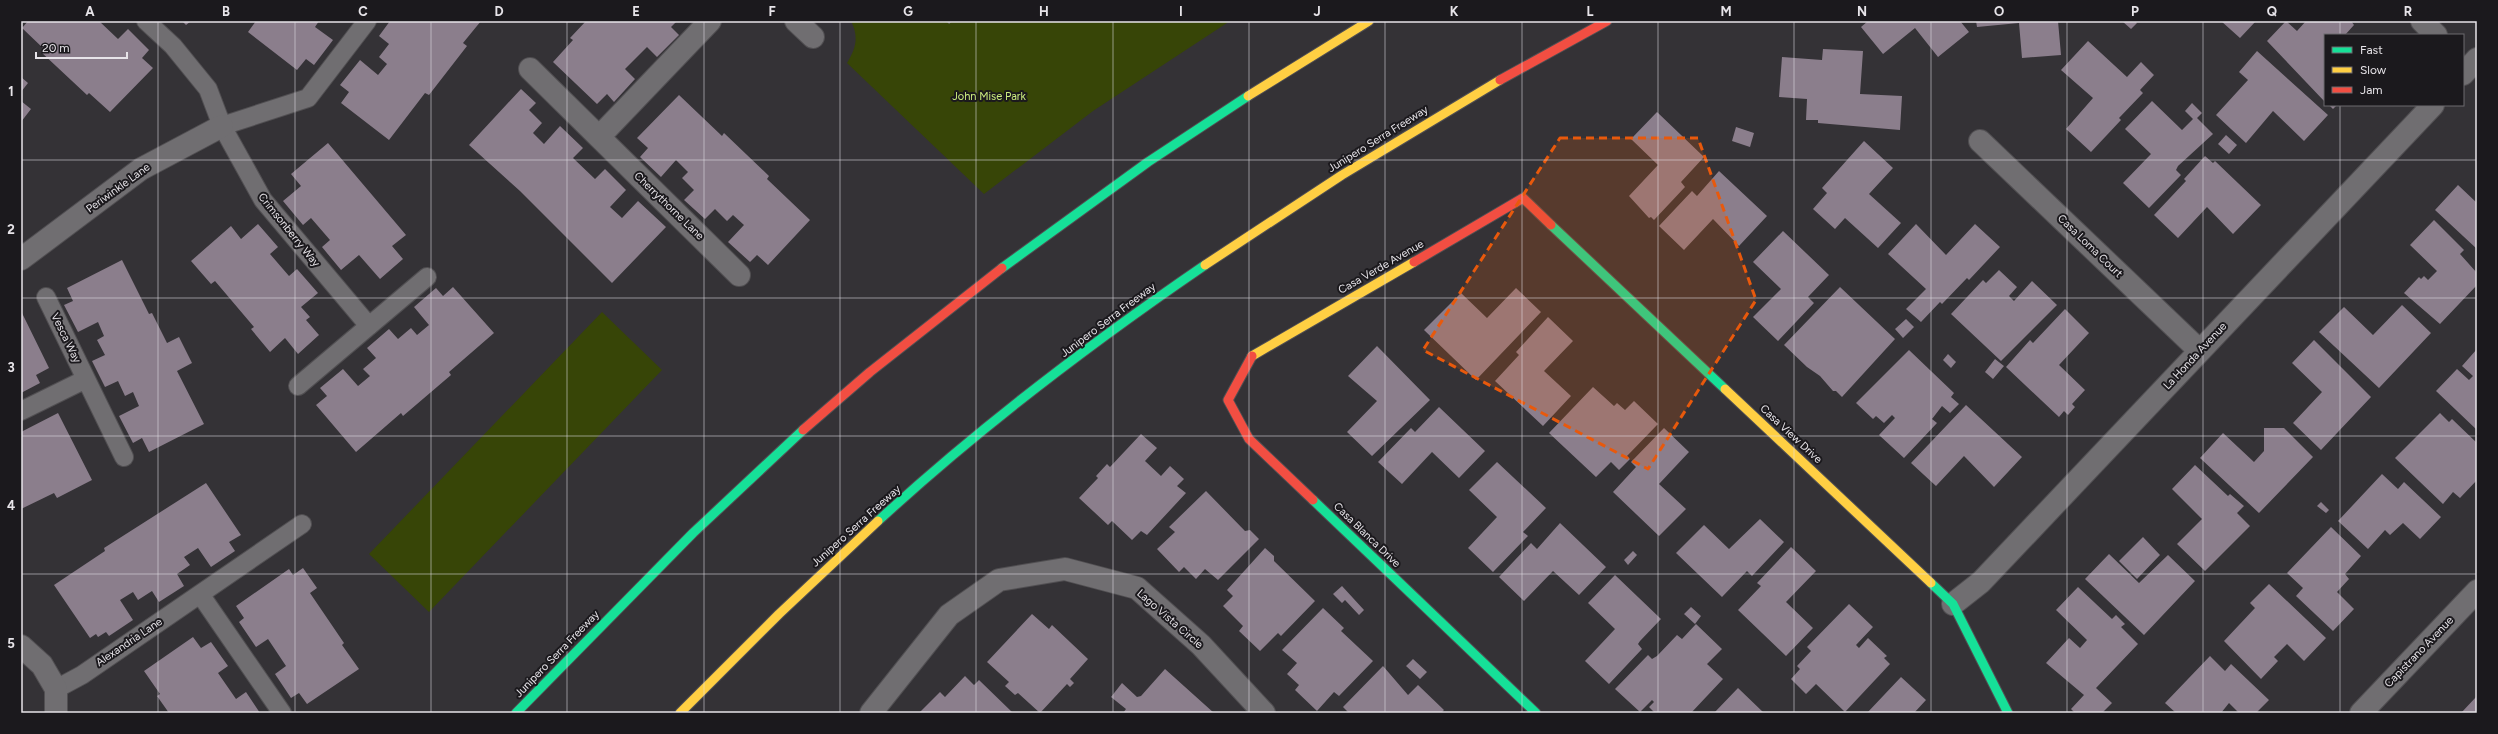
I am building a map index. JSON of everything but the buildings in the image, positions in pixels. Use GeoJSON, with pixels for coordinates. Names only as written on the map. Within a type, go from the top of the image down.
{"type":"FeatureCollection","features":[{"type":"Feature","properties":{"kind":"main road","name":"Junipero Serra Freeway"},"geometry":{"type":"LineString","coordinates":[[516,713],[657,568],[804,429],[961,299],[1124,177],[1296,64],[1369,21]]}},
{"type":"Feature","properties":{"kind":"main road","name":"Junipero Serra Freeway"},"geometry":{"type":"LineString","coordinates":[[680,713],[739,653],[882,517],[960,450],[1110,333],[1269,222],[1423,124],[1607,21]]}},
{"type":"Feature","properties":{"kind":"main road","name":"Casa Verde Avenue"},"geometry":{"type":"LineString","coordinates":[[1250,357],[1523,198]]}},
{"type":"Feature","properties":{"kind":"main road","name":"Casa View Drive"},"geometry":{"type":"LineString","coordinates":[[1523,198],[1953,604],[2008,713]]}},
{"type":"Feature","properties":{"kind":"main road","name":"Casa Blanca Drive"},"geometry":{"type":"LineString","coordinates":[[1250,357],[1228,400],[1249,439],[1536,713]]}},
{"type":"Feature","properties":{"kind":"street"},"geometry":{"type":"LineString","coordinates":[[599,137],[710,21]]}},
{"type":"Feature","properties":{"kind":"street"},"geometry":{"type":"LineString","coordinates":[[796,21],[813,37]]}},
{"type":"Feature","properties":{"kind":"street"},"geometry":{"type":"LineString","coordinates":[[2422,21],[2435,34]]}},
{"type":"Feature","properties":{"kind":"street","name":"Cherrythorne Lane"},"geometry":{"type":"LineString","coordinates":[[530,70],[739,275]]}},
{"type":"Feature","properties":{"kind":"street","name":"La Honda Avenue"},"geometry":{"type":"LineString","coordinates":[[1953,604],[1981,582],[2432,106]]}},
{"type":"Feature","properties":{"kind":"street","name":"Periwinkle Lane"},"geometry":{"type":"LineString","coordinates":[[21,259],[141,169],[222,126]]}},
{"type":"Feature","properties":{"kind":"street","name":"Casa Loma Court"},"geometry":{"type":"LineString","coordinates":[[1980,141],[2200,351]]}},
{"type":"Feature","properties":{"kind":"street","name":"Lago Vista Circle"},"geometry":{"type":"LineString","coordinates":[[871,713],[948,615],[999,580],[1065,569],[1137,588],[1201,645],[1264,713]]}},
{"type":"Feature","properties":{"kind":"street","name":"Capistrano Avenue"},"geometry":{"type":"LineString","coordinates":[[2361,713],[2477,591]]}},
{"type":"Feature","properties":{"kind":"street"},"geometry":{"type":"LineString","coordinates":[[21,646],[42,665],[56,689],[56,713]]}},
{"type":"Feature","properties":{"kind":"lane","name":"Crimsonberry Way"},"geometry":{"type":"LineString","coordinates":[[146,21],[173,46],[208,89],[222,126],[263,200],[369,326]]}},
{"type":"Feature","properties":{"kind":"lane"},"geometry":{"type":"LineString","coordinates":[[222,126],[308,98],[367,21]]}},
{"type":"Feature","properties":{"kind":"lane"},"geometry":{"type":"LineString","coordinates":[[298,386],[427,277]]}},
{"type":"Feature","properties":{"kind":"lane","name":"Vesca Way"},"geometry":{"type":"LineString","coordinates":[[46,297],[124,458]]}},
{"type":"Feature","properties":{"kind":"lane"},"geometry":{"type":"LineString","coordinates":[[21,411],[86,379]]}},
{"type":"Feature","properties":{"kind":"lane","name":"Alexandria Lane"},"geometry":{"type":"LineString","coordinates":[[56,689],[82,675],[302,524]]}},
{"type":"Feature","properties":{"kind":"lane"},"geometry":{"type":"LineString","coordinates":[[200,594],[282,713]]}},
{"type":"Feature","properties":{"kind":"highlighted area"},"geometry":{"type":"Polygon","coordinates":[[[1560,138],[1698,138],[1756,300],[1648,469],[1423,350],[1560,138]]]}},
{"type":"Feature","properties":{"kind":"green space","name":"John Mise Park"},"geometry":{"type":"Polygon","coordinates":[[[851,21],[1230,21],[1093,111],[984,194],[847,63],[853,52],[856,37],[851,21]]]}},
{"type":"Feature","properties":{"kind":"green space"},"geometry":{"type":"Polygon","coordinates":[[[602,312],[662,370],[429,612],[369,554],[602,312]]]}},
{"type":"Feature","properties":{"kind":"traffic: fast"},"geometry":{"type":"LineString","coordinates":[[1002,268],[1148,162],[1248,96]]}},
{"type":"Feature","properties":{"kind":"traffic: fast"},"geometry":{"type":"LineString","coordinates":[[1551,225],[1725,389]]}},
{"type":"Feature","properties":{"kind":"traffic: fast"},"geometry":{"type":"LineString","coordinates":[[878,521],[996,419],[1078,355],[1205,265]]}},
{"type":"Feature","properties":{"kind":"traffic: fast"},"geometry":{"type":"LineString","coordinates":[[516,713],[693,533],[803,430]]}},
{"type":"Feature","properties":{"kind":"traffic: fast"},"geometry":{"type":"LineString","coordinates":[[1313,500],[1536,713]]}},
{"type":"Feature","properties":{"kind":"traffic: fast"},"geometry":{"type":"LineString","coordinates":[[1931,583],[1953,604],[2008,713]]}},
{"type":"Feature","properties":{"kind":"traffic: slow"},"geometry":{"type":"LineString","coordinates":[[1248,96],[1369,21]]}},
{"type":"Feature","properties":{"kind":"traffic: slow"},"geometry":{"type":"LineString","coordinates":[[1205,265],[1342,175],[1500,80]]}},
{"type":"Feature","properties":{"kind":"traffic: slow"},"geometry":{"type":"LineString","coordinates":[[1252,356],[1414,262]]}},
{"type":"Feature","properties":{"kind":"traffic: slow"},"geometry":{"type":"LineString","coordinates":[[1725,389],[1931,583]]}},
{"type":"Feature","properties":{"kind":"traffic: slow"},"geometry":{"type":"LineString","coordinates":[[680,713],[779,614],[878,521]]}},
{"type":"Feature","properties":{"kind":"traffic: jam"},"geometry":{"type":"LineString","coordinates":[[1500,80],[1607,21]]}},
{"type":"Feature","properties":{"kind":"traffic: jam"},"geometry":{"type":"LineString","coordinates":[[1414,262],[1523,198],[1551,225]]}},
{"type":"Feature","properties":{"kind":"traffic: jam"},"geometry":{"type":"LineString","coordinates":[[803,430],[870,372],[1002,268]]}},
{"type":"Feature","properties":{"kind":"traffic: jam"},"geometry":{"type":"LineString","coordinates":[[1252,356],[1228,400],[1249,439],[1313,500]]}}]}
